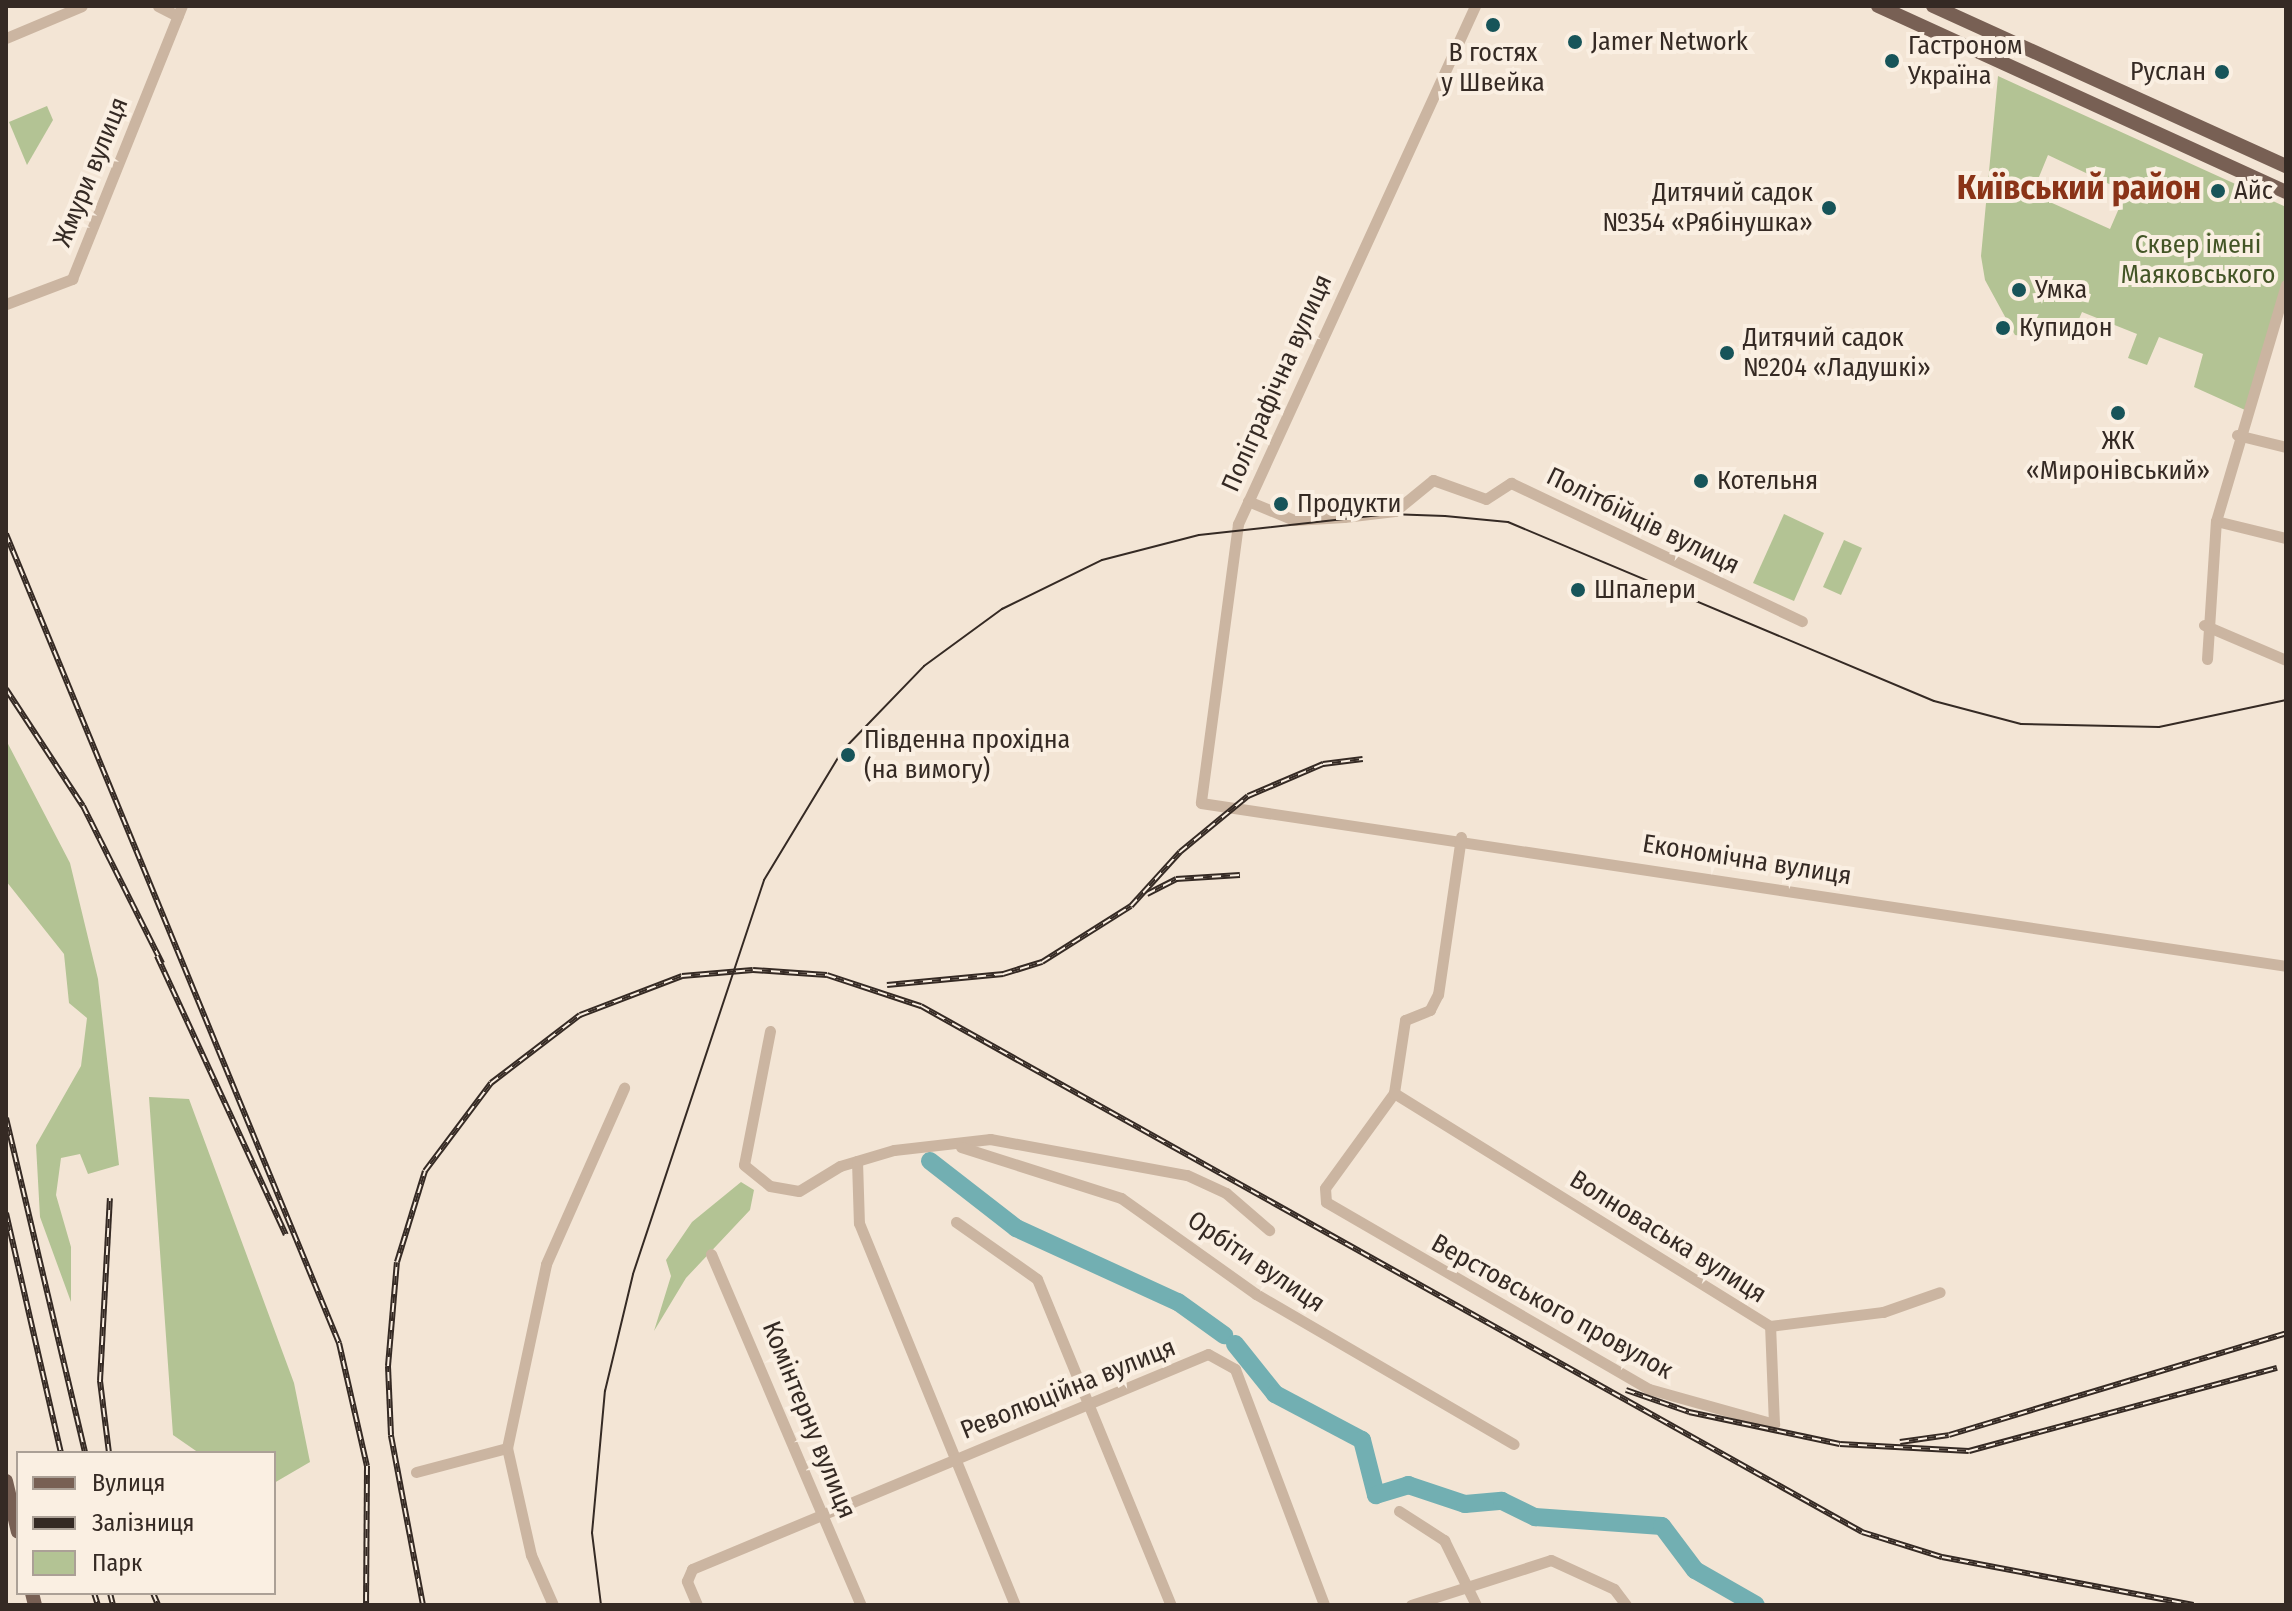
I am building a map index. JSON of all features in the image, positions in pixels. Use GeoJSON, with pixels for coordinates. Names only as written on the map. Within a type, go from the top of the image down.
{"type":"FeatureCollection","features":[{"type":"Feature","properties":{"kind":"main road"},"geometry":{"type":"LineString","coordinates":[[1878,6],[2286,192]]}},
{"type":"Feature","properties":{"kind":"main road"},"geometry":{"type":"LineString","coordinates":[[1933,6],[2286,166]]}},
{"type":"Feature","properties":{"kind":"main road"},"geometry":{"type":"LineString","coordinates":[[6,1481],[16,1524]]}},
{"type":"Feature","properties":{"kind":"street"},"geometry":{"type":"LineString","coordinates":[[6,38],[82,6]]}},
{"type":"Feature","properties":{"kind":"street","name":"Жмури вулиця"},"geometry":{"type":"LineString","coordinates":[[6,304],[72,279],[180,11],[158,6]]}},
{"type":"Feature","properties":{"kind":"street","name":"Поліграфічна вулиця"},"geometry":{"type":"LineString","coordinates":[[1201,803],[1236,536],[1248,501],[1475,6]]}},
{"type":"Feature","properties":{"kind":"street"},"geometry":{"type":"LineString","coordinates":[[2207,659],[2204,625],[2216,521],[2237,435],[2286,285]]}},
{"type":"Feature","properties":{"kind":"street"},"geometry":{"type":"LineString","coordinates":[[2237,435],[2286,447]]}},
{"type":"Feature","properties":{"kind":"street","name":"Політбійців вулиця"},"geometry":{"type":"LineString","coordinates":[[1248,501],[1285,518],[1332,518],[1395,511],[1433,480],[1486,499],[1511,483],[1802,621]]}},
{"type":"Feature","properties":{"kind":"street"},"geometry":{"type":"LineString","coordinates":[[2216,521],[2286,538]]}},
{"type":"Feature","properties":{"kind":"street"},"geometry":{"type":"LineString","coordinates":[[2204,625],[2286,660]]}},
{"type":"Feature","properties":{"kind":"street","name":"Економічна вулиця"},"geometry":{"type":"LineString","coordinates":[[1201,803],[1461,837],[2286,966]]}},
{"type":"Feature","properties":{"kind":"street"},"geometry":{"type":"LineString","coordinates":[[1394,1093],[1405,1020],[1430,1010],[1438,994],[1461,837]]}},
{"type":"Feature","properties":{"kind":"street"},"geometry":{"type":"LineString","coordinates":[[770,1031],[744,1165],[770,1186],[799,1191],[857,1161],[927,1143],[961,1147],[990,1139],[1187,1175],[1226,1193],[1269,1230]]}},
{"type":"Feature","properties":{"kind":"street"},"geometry":{"type":"LineString","coordinates":[[553,1605],[531,1555],[507,1448],[546,1264],[624,1088]]}},
{"type":"Feature","properties":{"kind":"street","name":"Верстовського провулок"},"geometry":{"type":"LineString","coordinates":[[1394,1093],[1323,1198],[1393,1246],[1649,1389],[1774,1424],[1770,1326]]}},
{"type":"Feature","properties":{"kind":"street","name":"Волноваська вулиця"},"geometry":{"type":"LineString","coordinates":[[1394,1093],[1770,1326],[1883,1312],[1940,1292]]}},
{"type":"Feature","properties":{"kind":"street","name":"Орбіти вулиця"},"geometry":{"type":"LineString","coordinates":[[961,1147],[1121,1198],[1256,1294],[1514,1444]]}},
{"type":"Feature","properties":{"kind":"street"},"geometry":{"type":"LineString","coordinates":[[857,1161],[859,1223],[1015,1605]]}},
{"type":"Feature","properties":{"kind":"street"},"geometry":{"type":"LineString","coordinates":[[956,1222],[1037,1279],[1171,1605]]}},
{"type":"Feature","properties":{"kind":"street","name":"Комінтерну вулиця"},"geometry":{"type":"LineString","coordinates":[[711,1254],[861,1605]]}},
{"type":"Feature","properties":{"kind":"street","name":"Революційна вулиця"},"geometry":{"type":"LineString","coordinates":[[697,1605],[687,1581],[692,1569],[1208,1354],[1226,1359],[1324,1605]]}},
{"type":"Feature","properties":{"kind":"street"},"geometry":{"type":"LineString","coordinates":[[416,1472],[507,1448]]}},
{"type":"Feature","properties":{"kind":"street"},"geometry":{"type":"LineString","coordinates":[[1399,1511],[1444,1540],[1476,1605]]}},
{"type":"Feature","properties":{"kind":"street"},"geometry":{"type":"LineString","coordinates":[[1411,1605],[1467,1583],[1551,1560],[1614,1589],[1626,1605]]}},
{"type":"Feature","properties":{"kind":"green space","name":"Сквер імені Маяковського"},"geometry":{"type":"Polygon","coordinates":[[[1998,76],[2286,207],[2286,279],[2245,410],[2194,387],[2203,354],[2159,337],[2147,365],[2128,358],[2137,334],[2082,312],[2073,333],[2039,319],[2029,337],[2015,335],[1985,280],[1981,256],[1998,76]],[[2048,155],[2032,194],[2110,229],[2126,192],[2048,155]]]}},
{"type":"Feature","properties":{"kind":"green space"},"geometry":{"type":"Polygon","coordinates":[[[47,106],[53,120],[27,165],[9,122],[47,106]]]}},
{"type":"Feature","properties":{"kind":"green space"},"geometry":{"type":"Polygon","coordinates":[[[1784,514],[1824,533],[1794,601],[1753,583],[1784,514]]]}},
{"type":"Feature","properties":{"kind":"green space"},"geometry":{"type":"Polygon","coordinates":[[[1844,540],[1862,548],[1841,595],[1823,587],[1844,540]]]}},
{"type":"Feature","properties":{"kind":"green space"},"geometry":{"type":"Polygon","coordinates":[[[6,740],[70,863],[98,979],[119,1165],[88,1174],[80,1154],[61,1158],[56,1195],[71,1247],[71,1302],[40,1217],[36,1145],[81,1066],[87,1018],[69,1003],[64,954],[6,881],[6,740]]]}},
{"type":"Feature","properties":{"kind":"green space"},"geometry":{"type":"Polygon","coordinates":[[[149,1097],[189,1099],[294,1383],[310,1462],[276,1482],[276,1451],[196,1451],[173,1435],[149,1097]]]}},
{"type":"Feature","properties":{"kind":"green space"},"geometry":{"type":"Polygon","coordinates":[[[741,1182],[754,1190],[750,1210],[686,1278],[654,1331],[671,1276],[666,1260],[692,1222],[741,1182]]]}},
{"type":"Feature","properties":{"kind":"waterway"},"geometry":{"type":"LineString","coordinates":[[930,1161],[1016,1228],[1178,1302],[1224,1335]]}},
{"type":"Feature","properties":{"kind":"waterway"},"geometry":{"type":"LineString","coordinates":[[1235,1344],[1275,1394],[1362,1440],[1376,1495],[1408,1485],[1465,1504],[1502,1501],[1535,1517],[1662,1526],[1695,1570],[1756,1605]]}},
{"type":"Feature","properties":{"kind":"tram line"},"geometry":{"type":"LineString","coordinates":[[601,1605],[592,1533],[605,1391],[633,1274],[764,880],[842,751],[924,666],[1002,609],[1102,560],[1199,535],[1389,514],[1445,516],[1508,522],[1934,701],[2021,724],[2159,727],[2286,700]]}},
{"type":"Feature","properties":{"kind":"railway"},"geometry":{"type":"LineString","coordinates":[[6,534],[339,1343],[367,1466],[366,1605]]}},
{"type":"Feature","properties":{"kind":"railway"},"geometry":{"type":"LineString","coordinates":[[6,689],[83,806],[162,963]]}},
{"type":"Feature","properties":{"kind":"railway"},"geometry":{"type":"LineString","coordinates":[[887,985],[1003,974],[1042,962],[1131,906],[1180,852],[1248,796],[1323,764],[1363,759]]}},
{"type":"Feature","properties":{"kind":"railway"},"geometry":{"type":"LineString","coordinates":[[1147,894],[1176,879],[1240,875]]}},
{"type":"Feature","properties":{"kind":"railway"},"geometry":{"type":"LineString","coordinates":[[157,956],[286,1235]]}},
{"type":"Feature","properties":{"kind":"railway"},"geometry":{"type":"LineString","coordinates":[[423,1605],[391,1435],[388,1366],[397,1262],[425,1171],[491,1083],[580,1015],[682,976],[753,970],[827,975],[921,1006],[1862,1532],[1942,1557],[2193,1605]]}},
{"type":"Feature","properties":{"kind":"railway"},"geometry":{"type":"LineString","coordinates":[[6,1118],[85,1451]]}},
{"type":"Feature","properties":{"kind":"railway"},"geometry":{"type":"LineString","coordinates":[[109,1451],[100,1381],[110,1198]]}},
{"type":"Feature","properties":{"kind":"railway"},"geometry":{"type":"LineString","coordinates":[[6,1213],[61,1451]]}},
{"type":"Feature","properties":{"kind":"railway"},"geometry":{"type":"LineString","coordinates":[[1900,1442],[1949,1435],[2286,1333]]}},
{"type":"Feature","properties":{"kind":"railway"},"geometry":{"type":"LineString","coordinates":[[1626,1390],[1689,1412],[1840,1444],[1969,1451],[2277,1368]]}},
{"type":"Feature","properties":{"kind":"railway"},"geometry":{"type":"LineString","coordinates":[[95,1595],[98,1605]]}},
{"type":"Feature","properties":{"kind":"railway"},"geometry":{"type":"LineString","coordinates":[[110,1595],[113,1605]]}},
{"type":"Feature","properties":{"kind":"railway"},"geometry":{"type":"LineString","coordinates":[[154,1595],[158,1605]]}},
{"type":"Feature","properties":{"kind":"place","name":"В гостях у Швейка"},"geometry":{"type":"Point","coordinates":[1493,25]}},
{"type":"Feature","properties":{"kind":"place","name":"Jamer Network"},"geometry":{"type":"Point","coordinates":[1575,42]}},
{"type":"Feature","properties":{"kind":"place","name":"Гастроном Україна"},"geometry":{"type":"Point","coordinates":[1892,61]}},
{"type":"Feature","properties":{"kind":"place","name":"Руслан"},"geometry":{"type":"Point","coordinates":[2222,72]}},
{"type":"Feature","properties":{"kind":"place","name":"Айс"},"geometry":{"type":"Point","coordinates":[2218,191]}},
{"type":"Feature","properties":{"kind":"place","name":"Дитячий садок №354 «Рябінушка»"},"geometry":{"type":"Point","coordinates":[1829,208]}},
{"type":"Feature","properties":{"kind":"place","name":"Умка"},"geometry":{"type":"Point","coordinates":[2019,290]}},
{"type":"Feature","properties":{"kind":"place","name":"Купидон"},"geometry":{"type":"Point","coordinates":[2003,328]}},
{"type":"Feature","properties":{"kind":"place","name":"Дитячий садок №204 «Ладушкі»"},"geometry":{"type":"Point","coordinates":[1727,353]}},
{"type":"Feature","properties":{"kind":"place","name":"ЖК «Миронівський»"},"geometry":{"type":"Point","coordinates":[2118,413]}},
{"type":"Feature","properties":{"kind":"place","name":"Котельня"},"geometry":{"type":"Point","coordinates":[1701,481]}},
{"type":"Feature","properties":{"kind":"place","name":"Продукти"},"geometry":{"type":"Point","coordinates":[1281,504]}},
{"type":"Feature","properties":{"kind":"place","name":"Шпалери"},"geometry":{"type":"Point","coordinates":[1578,590]}},
{"type":"Feature","properties":{"kind":"place","name":"Південна прохідна (на вимогу)"},"geometry":{"type":"Point","coordinates":[848,755]}},
{"type":"Feature","properties":{"kind":"district","name":"Київський район"},"geometry":{"type":"Point","coordinates":[2079,188]}}]}
